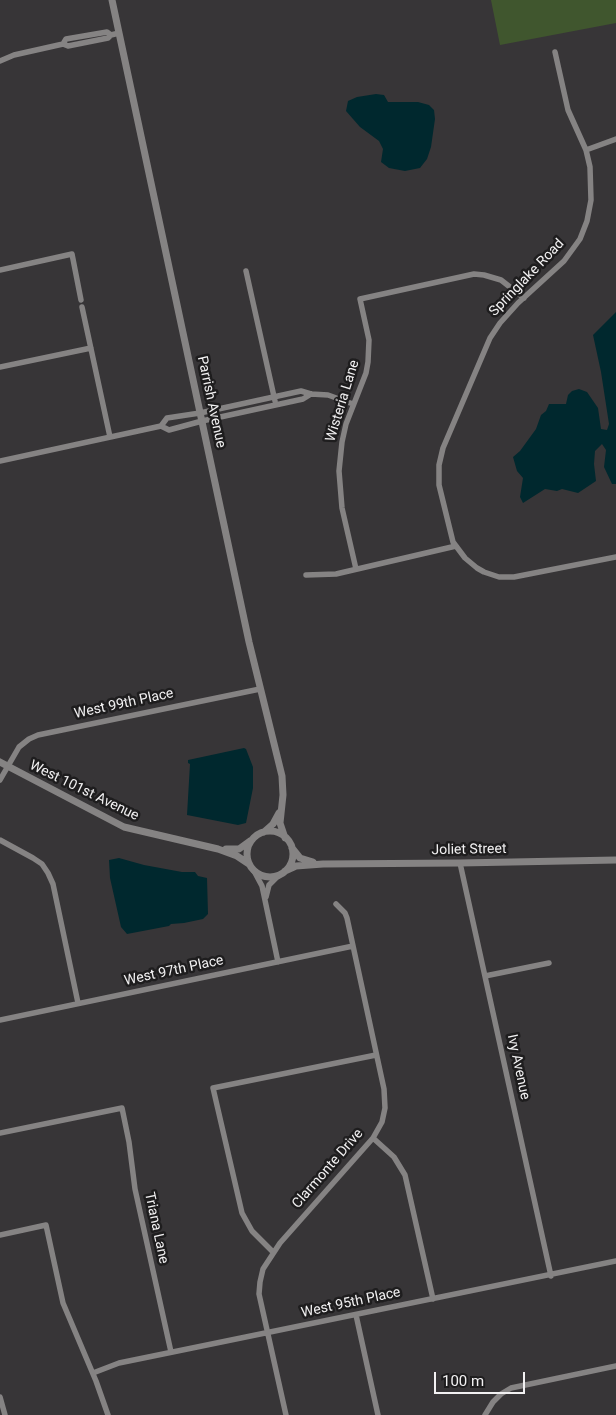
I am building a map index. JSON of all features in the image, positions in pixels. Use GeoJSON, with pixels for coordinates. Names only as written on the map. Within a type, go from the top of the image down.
{"type":"FeatureCollection","features":[{"type":"Feature","properties":{"kind":"street","name":"Parrish Avenue"},"geometry":{"type":"LineString","coordinates":[[112,0],[260,688],[282,776],[283,795],[280,823],[285,838],[291,847]]}},
{"type":"Feature","properties":{"kind":"street"},"geometry":{"type":"LineString","coordinates":[[0,60],[63,44],[66,39],[107,32],[111,35],[119,33]]}},
{"type":"Feature","properties":{"kind":"street","name":"Springlake Road"},"geometry":{"type":"LineString","coordinates":[[456,546],[449,527],[439,485],[441,456],[490,338],[500,323],[564,261],[576,246],[584,231],[589,213],[592,186],[590,167],[586,150],[568,110],[555,52]]}},
{"type":"Feature","properties":{"kind":"street"},"geometry":{"type":"LineString","coordinates":[[586,150],[616,139]]}},
{"type":"Feature","properties":{"kind":"street"},"geometry":{"type":"LineString","coordinates":[[0,270],[72,254],[81,300]]}},
{"type":"Feature","properties":{"kind":"street"},"geometry":{"type":"LineString","coordinates":[[246,271],[276,405]]}},
{"type":"Feature","properties":{"kind":"street","name":"Wisteria Lane"},"geometry":{"type":"LineString","coordinates":[[356,569],[342,508],[339,478],[342,442],[353,404],[366,373],[370,350],[368,330],[360,299],[474,274],[501,280],[524,298]]}},
{"type":"Feature","properties":{"kind":"street"},"geometry":{"type":"LineString","coordinates":[[82,307],[110,437]]}},
{"type":"Feature","properties":{"kind":"street"},"geometry":{"type":"LineString","coordinates":[[0,367],[91,348]]}},
{"type":"Feature","properties":{"kind":"street"},"geometry":{"type":"LineString","coordinates":[[162,426],[167,418],[200,413],[301,391],[311,394],[328,395],[353,404]]}},
{"type":"Feature","properties":{"kind":"street"},"geometry":{"type":"LineString","coordinates":[[0,461],[162,426],[169,430],[303,399],[311,394]]}},
{"type":"Feature","properties":{"kind":"street"},"geometry":{"type":"LineString","coordinates":[[306,575],[336,574],[456,546],[465,558],[477,568],[506,578],[616,557]]}},
{"type":"Feature","properties":{"kind":"street","name":"West 99th Place"},"geometry":{"type":"LineString","coordinates":[[0,780],[19,747],[38,735],[260,688]]}},
{"type":"Feature","properties":{"kind":"street","name":"West 101st Avenue"},"geometry":{"type":"LineString","coordinates":[[0,762],[124,827],[218,849],[237,856],[249,864]]}},
{"type":"Feature","properties":{"kind":"street"},"geometry":{"type":"LineString","coordinates":[[278,962],[261,883],[249,864],[247,854],[248,846],[252,840],[273,824],[281,808]]}},
{"type":"Feature","properties":{"kind":"street"},"geometry":{"type":"LineString","coordinates":[[261,833],[272,832],[285,838]]}},
{"type":"Feature","properties":{"kind":"street"},"geometry":{"type":"LineString","coordinates":[[0,840],[42,864],[48,873],[78,1003]]}},
{"type":"Feature","properties":{"kind":"street","name":"West 101st Avenue"},"geometry":{"type":"LineString","coordinates":[[218,849],[239,849],[252,840]]}},
{"type":"Feature","properties":{"kind":"street"},"geometry":{"type":"LineString","coordinates":[[265,899],[269,885],[291,862],[291,847]]}},
{"type":"Feature","properties":{"kind":"street","name":"Joliet Street"},"geometry":{"type":"LineString","coordinates":[[291,847],[302,858],[323,864]]}},
{"type":"Feature","properties":{"kind":"street","name":"Joliet Street"},"geometry":{"type":"LineString","coordinates":[[282,873],[296,866],[323,864],[616,860]]}},
{"type":"Feature","properties":{"kind":"street","name":"Ivy Avenue"},"geometry":{"type":"LineString","coordinates":[[460,863],[551,1276]]}},
{"type":"Feature","properties":{"kind":"street"},"geometry":{"type":"LineString","coordinates":[[254,871],[264,876],[282,873]]}},
{"type":"Feature","properties":{"kind":"street","name":"Clarmonte Drive"},"geometry":{"type":"LineString","coordinates":[[286,1415],[259,1288],[263,1269],[274,1252],[374,1138],[382,1122],[385,1102],[384,1089],[347,918],[345,913],[336,904]]}},
{"type":"Feature","properties":{"kind":"street","name":"West 97th Place"},"geometry":{"type":"LineString","coordinates":[[0,1020],[353,946]]}},
{"type":"Feature","properties":{"kind":"street"},"geometry":{"type":"LineString","coordinates":[[485,976],[549,963]]}},
{"type":"Feature","properties":{"kind":"street"},"geometry":{"type":"LineString","coordinates":[[274,1252],[252,1231],[242,1213],[213,1088],[376,1055]]}},
{"type":"Feature","properties":{"kind":"street","name":"Triana Lane"},"geometry":{"type":"LineString","coordinates":[[0,1133],[122,1108],[129,1142],[135,1189],[171,1352]]}},
{"type":"Feature","properties":{"kind":"street"},"geometry":{"type":"LineString","coordinates":[[374,1138],[394,1157],[405,1176],[433,1299]]}},
{"type":"Feature","properties":{"kind":"street"},"geometry":{"type":"LineString","coordinates":[[0,1235],[46,1225],[63,1303],[93,1373],[108,1415]]}},
{"type":"Feature","properties":{"kind":"street","name":"West 95th Place"},"geometry":{"type":"LineString","coordinates":[[93,1373],[119,1363],[616,1262]]}},
{"type":"Feature","properties":{"kind":"street"},"geometry":{"type":"LineString","coordinates":[[356,1315],[378,1415]]}},
{"type":"Feature","properties":{"kind":"street"},"geometry":{"type":"LineString","coordinates":[[485,1415],[500,1394],[511,1388],[616,1366]]}},
{"type":"Feature","properties":{"kind":"street"},"geometry":{"type":"LineString","coordinates":[[0,1397],[5,1415]]}},
{"type":"Feature","properties":{"kind":"green space"},"geometry":{"type":"Polygon","coordinates":[[[491,0],[616,0],[616,23],[500,45],[491,0]]]}},
{"type":"Feature","properties":{"kind":"water"},"geometry":{"type":"Polygon","coordinates":[[[376,94],[384,95],[388,102],[418,102],[429,105],[434,110],[435,119],[431,147],[427,159],[420,168],[405,171],[389,168],[381,162],[383,149],[379,141],[360,127],[346,111],[348,101],[357,97],[376,94]]]}},
{"type":"Feature","properties":{"kind":"water"},"geometry":{"type":"Polygon","coordinates":[[[616,312],[616,484],[612,484],[604,467],[606,450],[602,444],[595,451],[596,481],[578,493],[562,489],[557,491],[545,489],[523,503],[520,497],[523,478],[517,471],[513,457],[520,451],[536,429],[541,415],[546,411],[549,404],[566,404],[568,395],[572,391],[579,389],[587,392],[598,408],[601,429],[607,430],[609,424],[593,335],[616,312]]]}},
{"type":"Feature","properties":{"kind":"water"},"geometry":{"type":"Polygon","coordinates":[[[244,748],[253,767],[253,788],[246,823],[238,825],[187,815],[190,764],[188,760],[244,748]]]}},
{"type":"Feature","properties":{"kind":"water"},"geometry":{"type":"Polygon","coordinates":[[[119,858],[182,872],[195,872],[198,876],[207,878],[208,914],[203,919],[127,934],[121,927],[110,878],[109,860],[119,858]]]}}]}
